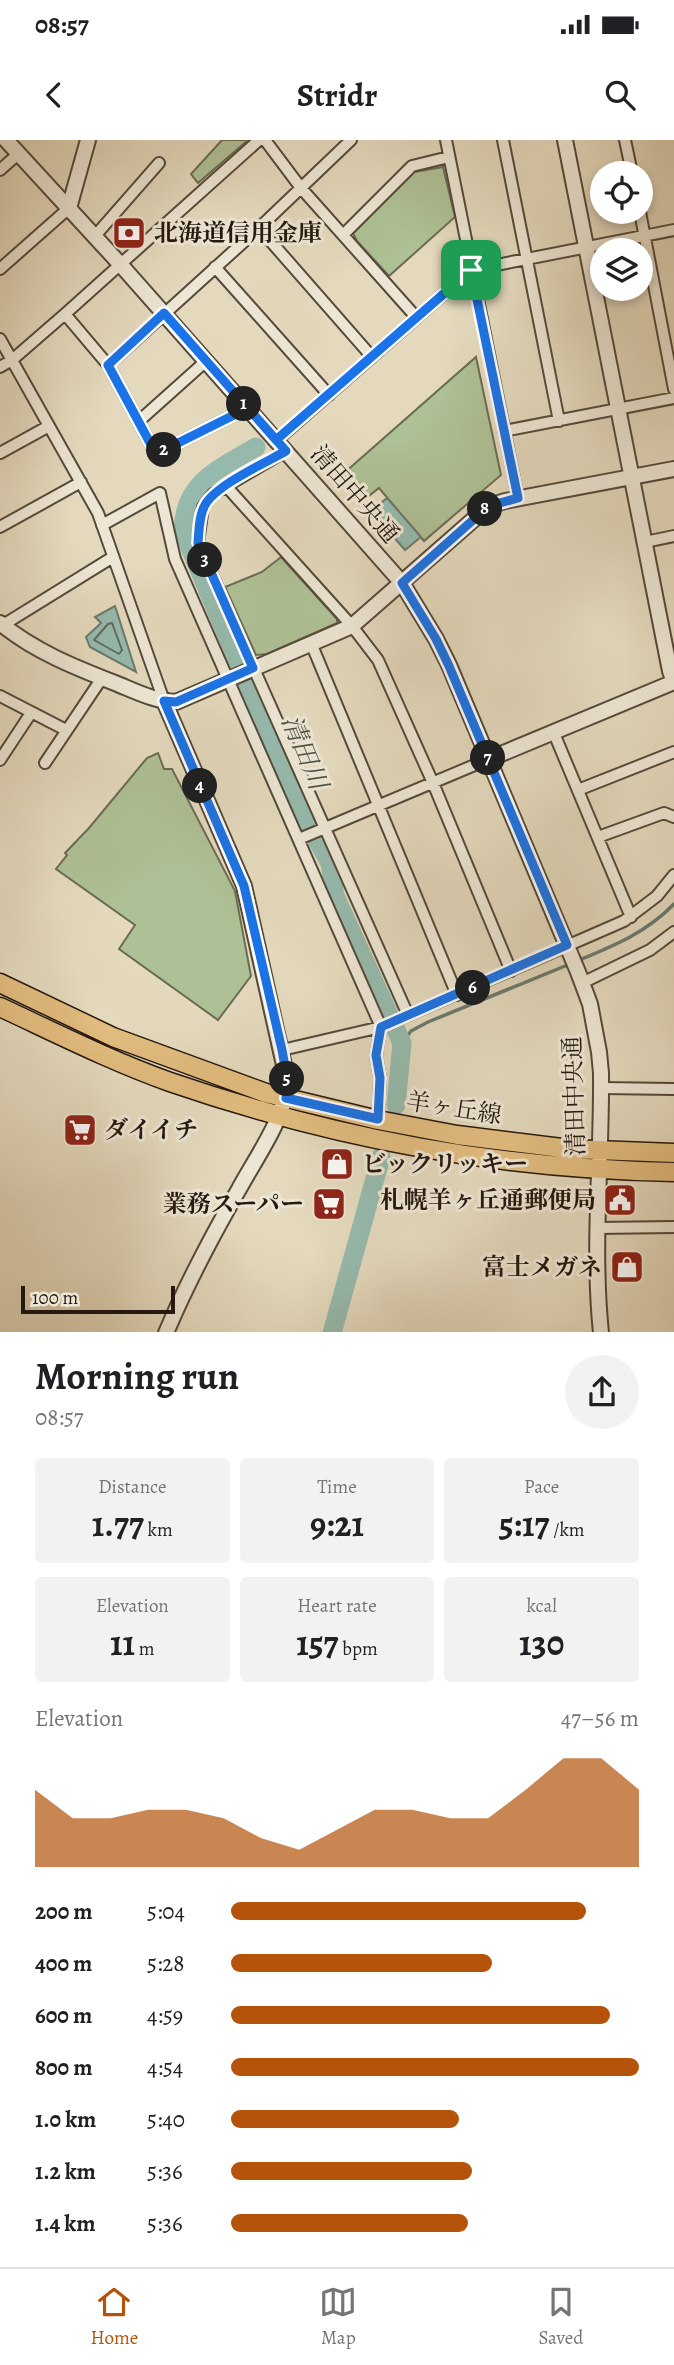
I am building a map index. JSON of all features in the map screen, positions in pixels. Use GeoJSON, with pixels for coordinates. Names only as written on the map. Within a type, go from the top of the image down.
{"type":"FeatureCollection","features":[{"type":"Feature","properties":{"kind":"main road","name":"羊ヶ丘線"},"geometry":{"type":"LineString","coordinates":[[0,983],[113,1037],[166,1058],[286,1098],[457,1135],[570,1149],[674,1153]]}},
{"type":"Feature","properties":{"kind":"main road","name":"羊ヶ丘線"},"geometry":{"type":"LineString","coordinates":[[0,1007],[102,1055],[169,1081],[278,1116],[373,1139],[491,1160],[599,1171],[674,1172]]}},
{"type":"Feature","properties":{"kind":"street","name":"清田中央通"},"geometry":{"type":"LineString","coordinates":[[6,140],[164,313],[402,583],[436,639],[489,759],[590,1004],[599,1052],[601,1088],[596,1228],[601,1332]]}},
{"type":"Feature","properties":{"kind":"street"},"geometry":{"type":"LineString","coordinates":[[0,269],[69,208],[88,140]]}},
{"type":"Feature","properties":{"kind":"street"},"geometry":{"type":"LineString","coordinates":[[0,366],[12,360],[65,314],[259,140]]}},
{"type":"Feature","properties":{"kind":"street"},"geometry":{"type":"LineString","coordinates":[[265,140],[301,188],[416,317]]}},
{"type":"Feature","properties":{"kind":"street"},"geometry":{"type":"LineString","coordinates":[[108,365],[351,140]]}},
{"type":"Feature","properties":{"kind":"street"},"geometry":{"type":"LineString","coordinates":[[446,140],[518,498]]}},
{"type":"Feature","properties":{"kind":"street"},"geometry":{"type":"LineString","coordinates":[[503,140],[559,421]]}},
{"type":"Feature","properties":{"kind":"street"},"geometry":{"type":"LineString","coordinates":[[302,838],[674,682],[565,140]]}},
{"type":"Feature","properties":{"kind":"street"},"geometry":{"type":"LineString","coordinates":[[625,140],[629,161]]}},
{"type":"Feature","properties":{"kind":"street"},"geometry":{"type":"LineString","coordinates":[[0,170],[18,154]]}},
{"type":"Feature","properties":{"kind":"street"},"geometry":{"type":"LineString","coordinates":[[343,235],[412,166],[449,157]]}},
{"type":"Feature","properties":{"kind":"street"},"geometry":{"type":"LineString","coordinates":[[95,236],[159,163]]}},
{"type":"Feature","properties":{"kind":"street"},"geometry":{"type":"LineString","coordinates":[[643,224],[674,389]]}},
{"type":"Feature","properties":{"kind":"street"},"geometry":{"type":"LineString","coordinates":[[259,228],[372,357]]}},
{"type":"Feature","properties":{"kind":"street"},"geometry":{"type":"LineString","coordinates":[[403,1017],[198,543],[203,507],[213,494],[281,445],[329,395],[471,270],[674,230]]}},
{"type":"Feature","properties":{"kind":"street"},"geometry":{"type":"LineString","coordinates":[[215,267],[329,395]]}},
{"type":"Feature","properties":{"kind":"street"},"geometry":{"type":"LineString","coordinates":[[65,314],[108,365],[156,454],[248,408]]}},
{"type":"Feature","properties":{"kind":"street"},"geometry":{"type":"LineString","coordinates":[[0,339],[81,482],[102,525],[164,701],[244,886],[288,1083],[286,1098],[278,1116],[183,1292],[166,1332]]}},
{"type":"Feature","properties":{"kind":"street"},"geometry":{"type":"LineString","coordinates":[[139,421],[206,361]]}},
{"type":"Feature","properties":{"kind":"street"},"geometry":{"type":"LineString","coordinates":[[504,431],[674,398]]}},
{"type":"Feature","properties":{"kind":"street"},"geometry":{"type":"LineString","coordinates":[[0,453],[49,426]]}},
{"type":"Feature","properties":{"kind":"street"},"geometry":{"type":"LineString","coordinates":[[113,557],[1,624],[35,647],[102,678],[164,701],[176,702],[352,626],[489,506],[674,468]]}},
{"type":"Feature","properties":{"kind":"street"},"geometry":{"type":"LineString","coordinates":[[0,527],[81,482]]}},
{"type":"Feature","properties":{"kind":"street"},"geometry":{"type":"LineString","coordinates":[[226,486],[352,626],[378,660],[433,783],[511,971]]}},
{"type":"Feature","properties":{"kind":"street"},"geometry":{"type":"LineString","coordinates":[[102,525],[160,494],[175,559],[384,1026],[376,1055],[380,1078],[378,1119]]}},
{"type":"Feature","properties":{"kind":"street"},"geometry":{"type":"LineString","coordinates":[[645,542],[674,536]]}},
{"type":"Feature","properties":{"kind":"street"},"geometry":{"type":"LineString","coordinates":[[311,642],[457,995]]}},
{"type":"Feature","properties":{"kind":"street"},"geometry":{"type":"LineString","coordinates":[[45,763],[102,678]]}},
{"type":"Feature","properties":{"kind":"street"},"geometry":{"type":"LineString","coordinates":[[0,696],[66,730]]}},
{"type":"Feature","properties":{"kind":"street"},"geometry":{"type":"LineString","coordinates":[[0,760],[31,713]]}},
{"type":"Feature","properties":{"kind":"street"},"geometry":{"type":"LineString","coordinates":[[553,731],[631,917]]}},
{"type":"Feature","properties":{"kind":"street"},"geometry":{"type":"LineString","coordinates":[[578,790],[674,752]]}},
{"type":"Feature","properties":{"kind":"street"},"geometry":{"type":"LineString","coordinates":[[598,837],[664,813],[674,817]]}},
{"type":"Feature","properties":{"kind":"street"},"geometry":{"type":"LineString","coordinates":[[282,1050],[384,1026],[511,971],[569,950],[631,917],[657,897],[674,875]]}},
{"type":"Feature","properties":{"kind":"street"},"geometry":{"type":"LineString","coordinates":[[580,978],[650,950],[674,932]]}},
{"type":"Feature","properties":{"kind":"street"},"geometry":{"type":"LineString","coordinates":[[601,1088],[674,1089]]}},
{"type":"Feature","properties":{"kind":"street"},"geometry":{"type":"LineString","coordinates":[[596,1228],[674,1227]]}},
{"type":"Feature","properties":{"kind":"green space"},"geometry":{"type":"Polygon","coordinates":[[[222,140],[248,140],[198,183],[191,174],[222,140]]]}},
{"type":"Feature","properties":{"kind":"green space"},"geometry":{"type":"Polygon","coordinates":[[[443,167],[455,217],[389,276],[353,233],[414,172],[443,167]]]}},
{"type":"Feature","properties":{"kind":"green space"},"geometry":{"type":"Polygon","coordinates":[[[476,357],[501,475],[424,541],[379,488],[359,504],[343,474],[476,357]]]}},
{"type":"Feature","properties":{"kind":"green space"},"geometry":{"type":"Polygon","coordinates":[[[281,557],[337,619],[337,623],[267,654],[256,655],[225,587],[262,572],[281,557]]]}},
{"type":"Feature","properties":{"kind":"green space"},"geometry":{"type":"Polygon","coordinates":[[[158,753],[164,769],[172,769],[235,891],[251,976],[218,1020],[119,949],[135,925],[56,869],[67,855],[65,853],[147,758],[158,753]]]}},
{"type":"Feature","properties":{"kind":"water"},"geometry":{"type":"Polygon","coordinates":[[[387,498],[421,537],[405,550],[371,511],[387,498]]]}},
{"type":"Feature","properties":{"kind":"water"},"geometry":{"type":"Polygon","coordinates":[[[115,606],[136,672],[90,647],[86,637],[101,623],[95,617],[115,606]]]}},
{"type":"Feature","properties":{"kind":"waterway","name":"清田川"},"geometry":{"type":"LineString","coordinates":[[256,447],[216,471],[197,489],[189,500],[183,531],[300,810],[330,863],[335,896],[402,1043],[396,1105]]}},
{"type":"Feature","properties":{"kind":"waterway"},"geometry":{"type":"LineString","coordinates":[[577,961],[640,931],[674,904]]}},
{"type":"Feature","properties":{"kind":"waterway"},"geometry":{"type":"LineString","coordinates":[[402,1043],[411,1031],[428,1022],[570,964]]}},
{"type":"Feature","properties":{"kind":"waterway","name":"清田川"},"geometry":{"type":"LineString","coordinates":[[332,1332],[381,1157]]}},
{"type":"Feature","properties":{"kind":"place","name":"北海道信用金庫"},"geometry":{"type":"Point","coordinates":[129,233]}},
{"type":"Feature","properties":{"kind":"place","name":"ダイイチ"},"geometry":{"type":"Point","coordinates":[80,1130]}},
{"type":"Feature","properties":{"kind":"place","name":"ビックリッキー"},"geometry":{"type":"Point","coordinates":[337,1164]}},
{"type":"Feature","properties":{"kind":"place","name":"札幌羊ヶ丘通郵便局"},"geometry":{"type":"Point","coordinates":[620,1200]}},
{"type":"Feature","properties":{"kind":"place","name":"業務スーパー"},"geometry":{"type":"Point","coordinates":[329,1204]}},
{"type":"Feature","properties":{"kind":"place","name":"富士メガネ"},"geometry":{"type":"Point","coordinates":[627,1267]}},
{"type":"Feature","properties":{"kind":"route"},"geometry":{"type":"LineString","coordinates":[[471,270],[329,395],[276,440],[164,313],[108,365],[156,454],[248,408],[286,451],[213,494],[203,507],[200,523],[198,543],[253,668],[176,702],[164,701],[244,886],[282,1050],[288,1083],[286,1098],[378,1119],[380,1078],[376,1055],[381,1027],[567,945],[449,666],[402,583],[489,506],[518,498],[471,270]]}}]}
